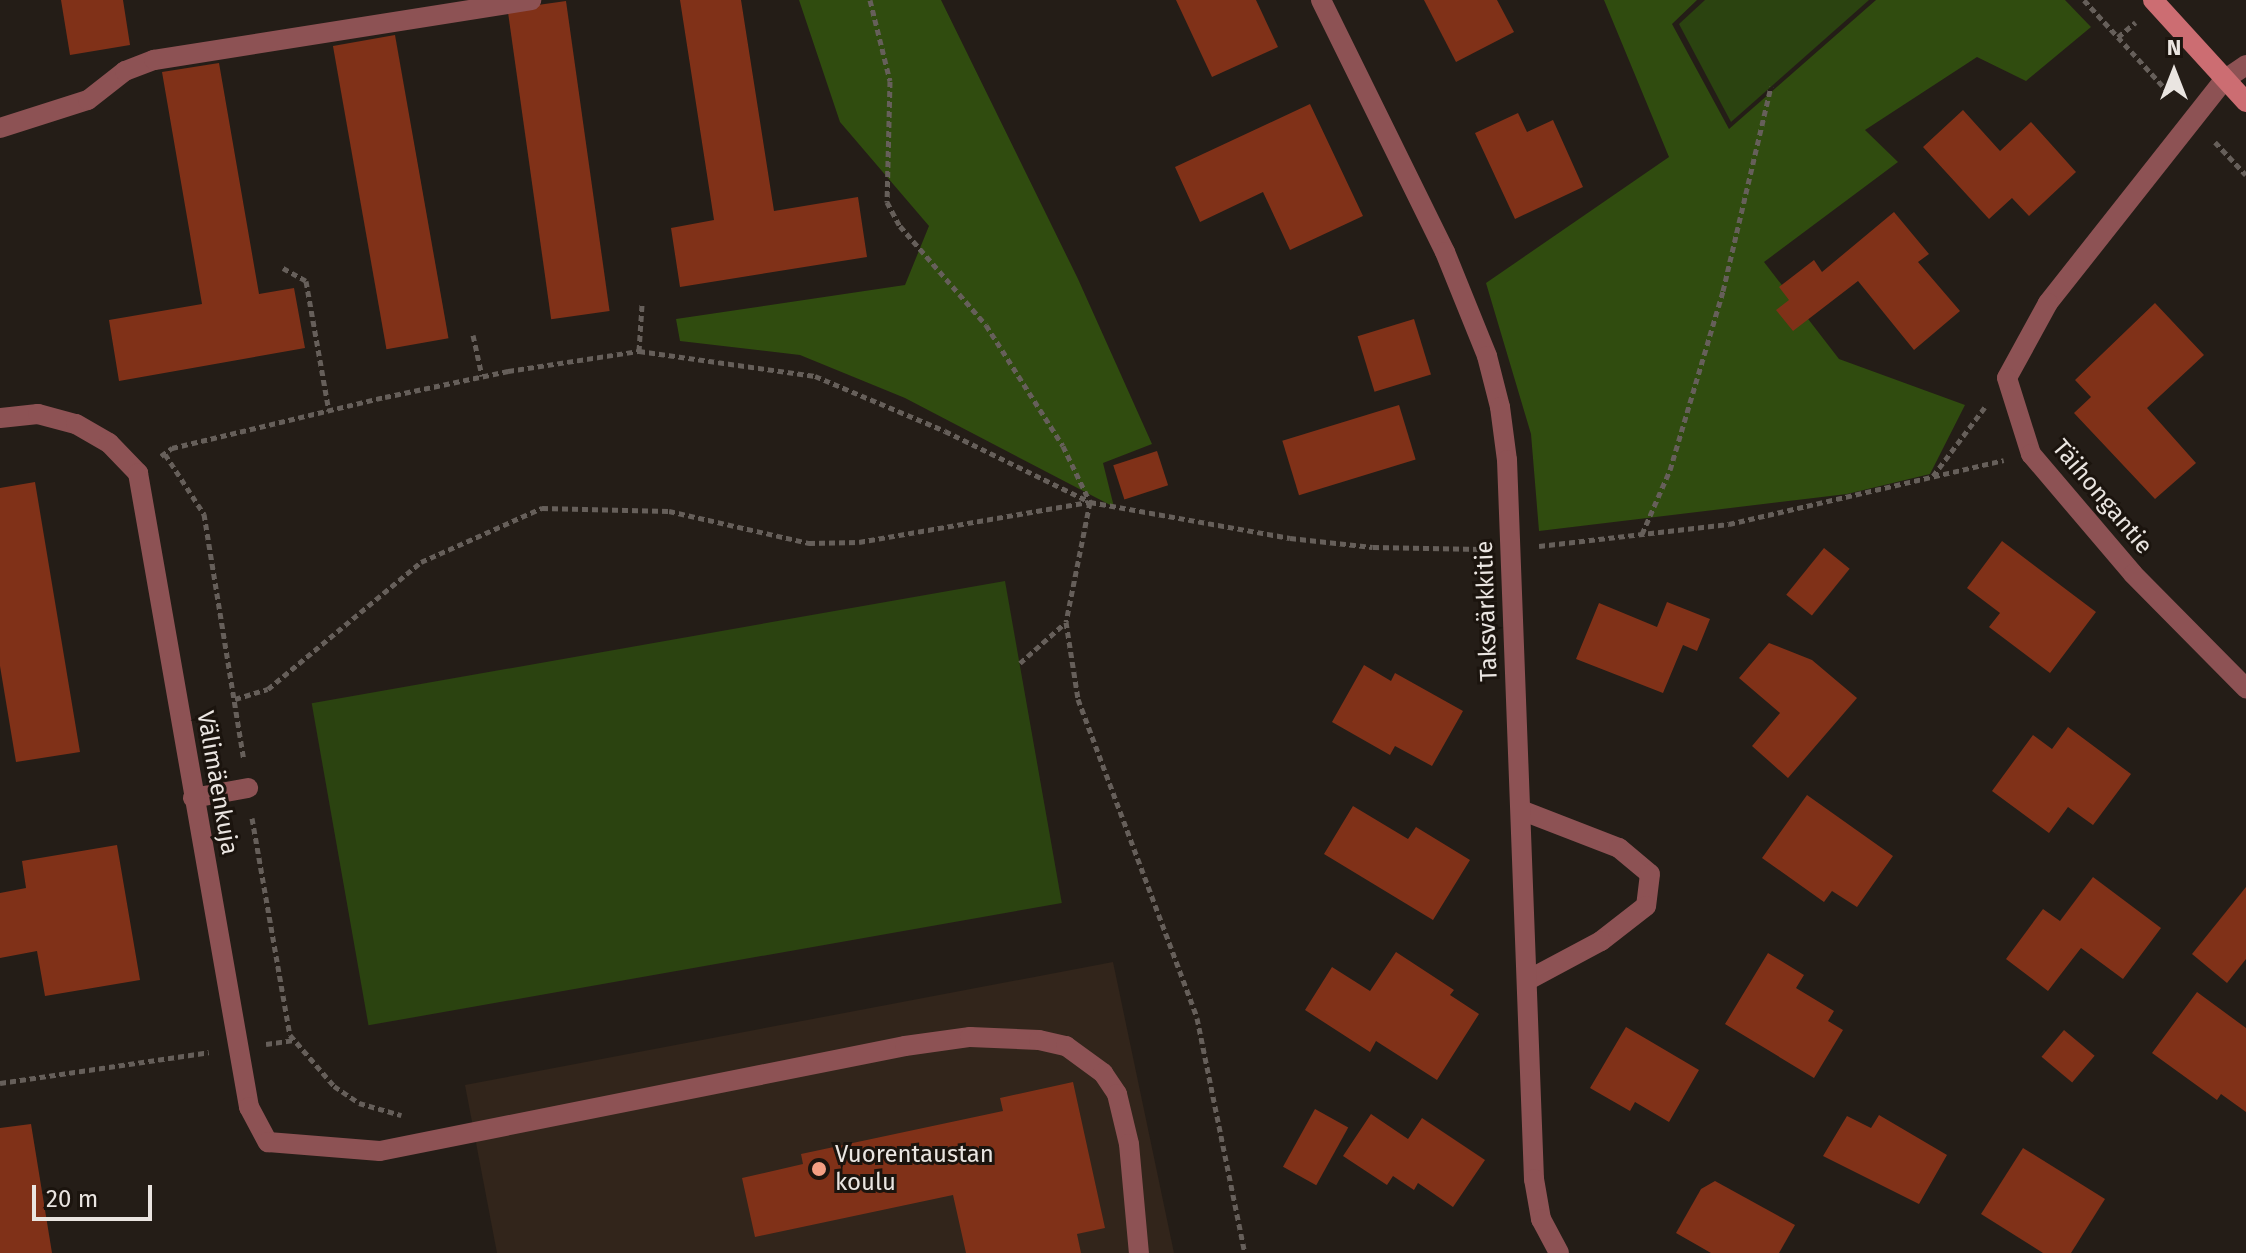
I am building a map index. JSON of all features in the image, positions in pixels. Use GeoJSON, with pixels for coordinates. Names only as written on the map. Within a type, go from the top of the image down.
{"type":"FeatureCollection","features":[{"type":"Feature","properties":{"kind":"main road"},"geometry":{"type":"LineString","coordinates":[[2153,0],[2246,102]]}},
{"type":"Feature","properties":{"kind":"street"},"geometry":{"type":"LineString","coordinates":[[0,128],[88,100],[125,71],[154,60],[531,0]]}},
{"type":"Feature","properties":{"kind":"street","name":"Taksvärkkitie"},"geometry":{"type":"LineString","coordinates":[[1321,0],[1445,252],[1487,356],[1505,447],[1534,1179],[1541,1219],[1559,1253]]}},
{"type":"Feature","properties":{"kind":"street"},"geometry":{"type":"LineString","coordinates":[[2007,378],[2048,303],[2192,118],[2224,80],[2246,65]]}},
{"type":"Feature","properties":{"kind":"street","name":"Täihongantie"},"geometry":{"type":"LineString","coordinates":[[2007,378],[2031,454],[2133,574],[2246,688]]}},
{"type":"Feature","properties":{"kind":"street"},"geometry":{"type":"LineString","coordinates":[[0,418],[38,414],[76,424],[109,443],[138,473]]}},
{"type":"Feature","properties":{"kind":"street","name":"Välimäenkuja"},"geometry":{"type":"LineString","coordinates":[[138,473],[249,1107],[268,1142],[380,1151],[905,1046],[970,1037],[1039,1040],[1066,1046],[1084,1058],[1117,1094],[1129,1144],[1139,1253]]}},
{"type":"Feature","properties":{"kind":"street"},"geometry":{"type":"LineString","coordinates":[[193,798],[248,788]]}},
{"type":"Feature","properties":{"kind":"street"},"geometry":{"type":"LineString","coordinates":[[1521,810],[1619,848],[1638,858],[1650,874],[1646,906],[1601,941],[1528,980]]}},
{"type":"Feature","properties":{"kind":"path"},"geometry":{"type":"LineString","coordinates":[[870,0],[890,81],[884,176],[887,202],[900,226],[986,325],[1063,446],[1090,502],[1066,622],[1078,699],[1197,1018],[1245,1253]]}},
{"type":"Feature","properties":{"kind":"path"},"geometry":{"type":"LineString","coordinates":[[2084,0],[2246,175]]}},
{"type":"Feature","properties":{"kind":"path"},"geometry":{"type":"LineString","coordinates":[[1642,534],[1670,470],[1723,291],[1771,87]]}},
{"type":"Feature","properties":{"kind":"path"},"geometry":{"type":"LineString","coordinates":[[283,268],[306,281],[329,411]]}},
{"type":"Feature","properties":{"kind":"path"},"geometry":{"type":"LineString","coordinates":[[639,351],[642,304]]}},
{"type":"Feature","properties":{"kind":"path"},"geometry":{"type":"LineString","coordinates":[[473,335],[482,376]]}},
{"type":"Feature","properties":{"kind":"path"},"geometry":{"type":"LineString","coordinates":[[138,473],[165,454],[329,411],[482,376],[639,351],[815,376],[945,431],[1090,502],[1304,539],[1373,547],[1510,550],[1729,524],[2031,454]]}},
{"type":"Feature","properties":{"kind":"path"},"geometry":{"type":"LineString","coordinates":[[1932,476],[2007,378]]}},
{"type":"Feature","properties":{"kind":"path"},"geometry":{"type":"LineString","coordinates":[[165,454],[204,514],[264,899],[294,1040],[317,1072],[359,1103],[403,1116],[418,1113]]}},
{"type":"Feature","properties":{"kind":"path"},"geometry":{"type":"LineString","coordinates":[[235,699],[268,689],[421,562],[542,508],[669,511],[809,543],[859,542],[1090,502]]}},
{"type":"Feature","properties":{"kind":"path"},"geometry":{"type":"LineString","coordinates":[[1020,663],[1066,622]]}},
{"type":"Feature","properties":{"kind":"path"},"geometry":{"type":"LineString","coordinates":[[0,1083],[294,1040]]}},
{"type":"Feature","properties":{"kind":"shaded area","name":"Vuorentaustan koulu"},"geometry":{"type":"Polygon","coordinates":[[[1113,962],[1174,1253],[497,1253],[465,1085],[1113,962]]]}},
{"type":"Feature","properties":{"kind":"green space"},"geometry":{"type":"Polygon","coordinates":[[[799,0],[941,0],[1078,279],[1152,444],[1103,463],[1114,507],[905,398],[800,355],[680,341],[676,319],[905,285],[929,226],[840,122],[799,0]]]}},
{"type":"Feature","properties":{"kind":"green space"},"geometry":{"type":"Polygon","coordinates":[[[1604,0],[1697,0],[1672,24],[1729,129],[1876,0],[2065,0],[2091,27],[2026,81],[1977,57],[1865,130],[1898,162],[1764,262],[1839,359],[1965,405],[1930,474],[1847,494],[1539,531],[1531,434],[1486,283],[1669,157],[1604,0]]]}},
{"type":"Feature","properties":{"kind":"green space"},"geometry":{"type":"Polygon","coordinates":[[[1705,0],[1869,0],[1731,122],[1679,24],[1705,0]]]}},
{"type":"Feature","properties":{"kind":"green space"},"geometry":{"type":"Polygon","coordinates":[[[1005,581],[1062,903],[368,1025],[312,703],[1005,581]]]}},
{"type":"Feature","properties":{"kind":"building"},"geometry":{"type":"Polygon","coordinates":[[[61,0],[123,0],[130,45],[70,55],[61,0]]]}},
{"type":"Feature","properties":{"kind":"building"},"geometry":{"type":"Polygon","coordinates":[[[680,0],[741,0],[774,211],[858,197],[867,257],[680,287],[671,228],[714,220],[680,0]]]}},
{"type":"Feature","properties":{"kind":"building"},"geometry":{"type":"Polygon","coordinates":[[[1176,0],[1256,0],[1278,47],[1212,77],[1176,0]]]}},
{"type":"Feature","properties":{"kind":"building"},"geometry":{"type":"Polygon","coordinates":[[[1424,0],[1497,0],[1514,32],[1456,62],[1424,0]]]}},
{"type":"Feature","properties":{"kind":"building"},"geometry":{"type":"Polygon","coordinates":[[[566,1],[610,311],[551,319],[508,9],[566,1]]]}},
{"type":"Feature","properties":{"kind":"building"},"geometry":{"type":"Polygon","coordinates":[[[395,35],[448,338],[386,349],[333,46],[395,35]]]}},
{"type":"Feature","properties":{"kind":"building"},"geometry":{"type":"Polygon","coordinates":[[[219,63],[259,294],[294,288],[305,348],[119,381],[109,320],[202,304],[162,72],[219,63]]]}},
{"type":"Feature","properties":{"kind":"building"},"geometry":{"type":"Polygon","coordinates":[[[1310,104],[1363,216],[1290,250],[1263,192],[1200,222],[1175,167],[1310,104]]]}},
{"type":"Feature","properties":{"kind":"building"},"geometry":{"type":"Polygon","coordinates":[[[1963,110],[2000,151],[2031,122],[2076,172],[2029,216],[2012,198],[1989,219],[1923,147],[1963,110]]]}},
{"type":"Feature","properties":{"kind":"building"},"geometry":{"type":"Polygon","coordinates":[[[1518,113],[1527,132],[1553,120],[1583,187],[1515,219],[1475,133],[1518,113]]]}},
{"type":"Feature","properties":{"kind":"building"},"geometry":{"type":"Polygon","coordinates":[[[1894,212],[1929,254],[1918,262],[1960,311],[1914,350],[1858,281],[1793,331],[1776,310],[1789,300],[1779,287],[1814,260],[1822,272],[1894,212]]]}},
{"type":"Feature","properties":{"kind":"building"},"geometry":{"type":"Polygon","coordinates":[[[2155,303],[2204,355],[2147,408],[2196,463],[2155,499],[2074,413],[2091,397],[2075,380],[2155,303]]]}},
{"type":"Feature","properties":{"kind":"building"},"geometry":{"type":"Polygon","coordinates":[[[1414,319],[1431,374],[1375,392],[1358,336],[1414,319]]]}},
{"type":"Feature","properties":{"kind":"building"},"geometry":{"type":"Polygon","coordinates":[[[1399,405],[1416,460],[1299,495],[1282,441],[1399,405]]]}},
{"type":"Feature","properties":{"kind":"building"},"geometry":{"type":"Polygon","coordinates":[[[1157,451],[1168,485],[1124,499],[1113,465],[1157,451]]]}},
{"type":"Feature","properties":{"kind":"building"},"geometry":{"type":"Polygon","coordinates":[[[35,482],[80,752],[16,762],[0,666],[0,488],[35,482]]]}},
{"type":"Feature","properties":{"kind":"building"},"geometry":{"type":"Polygon","coordinates":[[[2002,541],[2096,612],[2050,673],[1989,627],[2000,613],[1967,588],[2002,541]]]}},
{"type":"Feature","properties":{"kind":"building"},"geometry":{"type":"Polygon","coordinates":[[[1824,548],[1850,569],[1812,615],[1786,595],[1824,548]]]}},
{"type":"Feature","properties":{"kind":"building"},"geometry":{"type":"Polygon","coordinates":[[[1667,602],[1710,619],[1697,651],[1683,645],[1663,693],[1576,659],[1599,603],[1657,627],[1667,602]]]}},
{"type":"Feature","properties":{"kind":"building"},"geometry":{"type":"Polygon","coordinates":[[[1769,643],[1812,660],[1857,698],[1788,778],[1752,746],[1780,713],[1739,678],[1769,643]]]}},
{"type":"Feature","properties":{"kind":"building"},"geometry":{"type":"Polygon","coordinates":[[[1364,665],[1391,681],[1395,673],[1463,711],[1432,766],[1395,746],[1390,755],[1332,722],[1364,665]]]}},
{"type":"Feature","properties":{"kind":"building"},"geometry":{"type":"Polygon","coordinates":[[[2068,727],[2131,774],[2093,825],[2068,807],[2049,833],[1992,791],[2033,735],[2052,749],[2068,727]]]}},
{"type":"Feature","properties":{"kind":"building"},"geometry":{"type":"Polygon","coordinates":[[[1807,795],[1893,856],[1857,907],[1832,891],[1824,902],[1762,858],[1807,795]]]}},
{"type":"Feature","properties":{"kind":"building"},"geometry":{"type":"Polygon","coordinates":[[[1353,806],[1408,839],[1416,827],[1470,860],[1433,920],[1324,854],[1353,806]]]}},
{"type":"Feature","properties":{"kind":"building"},"geometry":{"type":"Polygon","coordinates":[[[117,845],[140,980],[45,996],[37,951],[0,958],[0,893],[26,888],[22,861],[117,845]]]}},
{"type":"Feature","properties":{"kind":"building"},"geometry":{"type":"Polygon","coordinates":[[[2093,877],[2161,928],[2123,979],[2081,948],[2048,991],[2006,959],[2043,909],[2060,921],[2093,877]]]}},
{"type":"Feature","properties":{"kind":"building"},"geometry":{"type":"Polygon","coordinates":[[[2246,887],[2246,959],[2227,983],[2192,954],[2246,887]]]}},
{"type":"Feature","properties":{"kind":"building"},"geometry":{"type":"Polygon","coordinates":[[[1396,952],[1454,990],[1450,995],[1479,1014],[1437,1080],[1376,1041],[1370,1052],[1305,1010],[1332,967],[1370,991],[1396,952]]]}},
{"type":"Feature","properties":{"kind":"building"},"geometry":{"type":"Polygon","coordinates":[[[1768,953],[1804,975],[1796,988],[1834,1011],[1828,1021],[1843,1030],[1814,1078],[1725,1024],[1768,953]]]}},
{"type":"Feature","properties":{"kind":"building"},"geometry":{"type":"Polygon","coordinates":[[[2197,992],[2246,1028],[2246,1112],[2221,1094],[2217,1100],[2152,1053],[2197,992]]]}},
{"type":"Feature","properties":{"kind":"building"},"geometry":{"type":"Polygon","coordinates":[[[1626,1027],[1699,1070],[1669,1122],[1635,1102],[1630,1111],[1590,1088],[1626,1027]]]}},
{"type":"Feature","properties":{"kind":"building"},"geometry":{"type":"Polygon","coordinates":[[[2064,1030],[2095,1056],[2072,1083],[2042,1057],[2064,1030]]]}},
{"type":"Feature","properties":{"kind":"building"},"geometry":{"type":"Polygon","coordinates":[[[1073,1082],[1105,1228],[1077,1234],[1081,1253],[966,1253],[953,1195],[755,1237],[742,1178],[803,1164],[801,1154],[1003,1111],[1000,1098],[1073,1082]]]}},
{"type":"Feature","properties":{"kind":"building"},"geometry":{"type":"Polygon","coordinates":[[[1315,1109],[1348,1127],[1316,1185],[1283,1167],[1315,1109]]]}},
{"type":"Feature","properties":{"kind":"building"},"geometry":{"type":"Polygon","coordinates":[[[1371,1114],[1408,1139],[1422,1118],[1485,1160],[1453,1207],[1418,1183],[1414,1190],[1393,1176],[1387,1185],[1343,1156],[1371,1114]]]}},
{"type":"Feature","properties":{"kind":"building"},"geometry":{"type":"Polygon","coordinates":[[[1879,1115],[1947,1155],[1919,1204],[1823,1156],[1847,1116],[1871,1128],[1879,1115]]]}},
{"type":"Feature","properties":{"kind":"building"},"geometry":{"type":"Polygon","coordinates":[[[31,1124],[52,1253],[0,1253],[0,1128],[31,1124]]]}},
{"type":"Feature","properties":{"kind":"building"},"geometry":{"type":"Polygon","coordinates":[[[2023,1148],[2105,1199],[2071,1253],[2043,1253],[1981,1214],[2023,1148]]]}},
{"type":"Feature","properties":{"kind":"building"},"geometry":{"type":"Polygon","coordinates":[[[1715,1181],[1795,1225],[1779,1253],[1711,1253],[1676,1233],[1701,1189],[1715,1181]]]}},
{"type":"Feature","properties":{"kind":"place","name":"Vuorentaustan koulu"},"geometry":{"type":"Point","coordinates":[819,1169]}}]}
